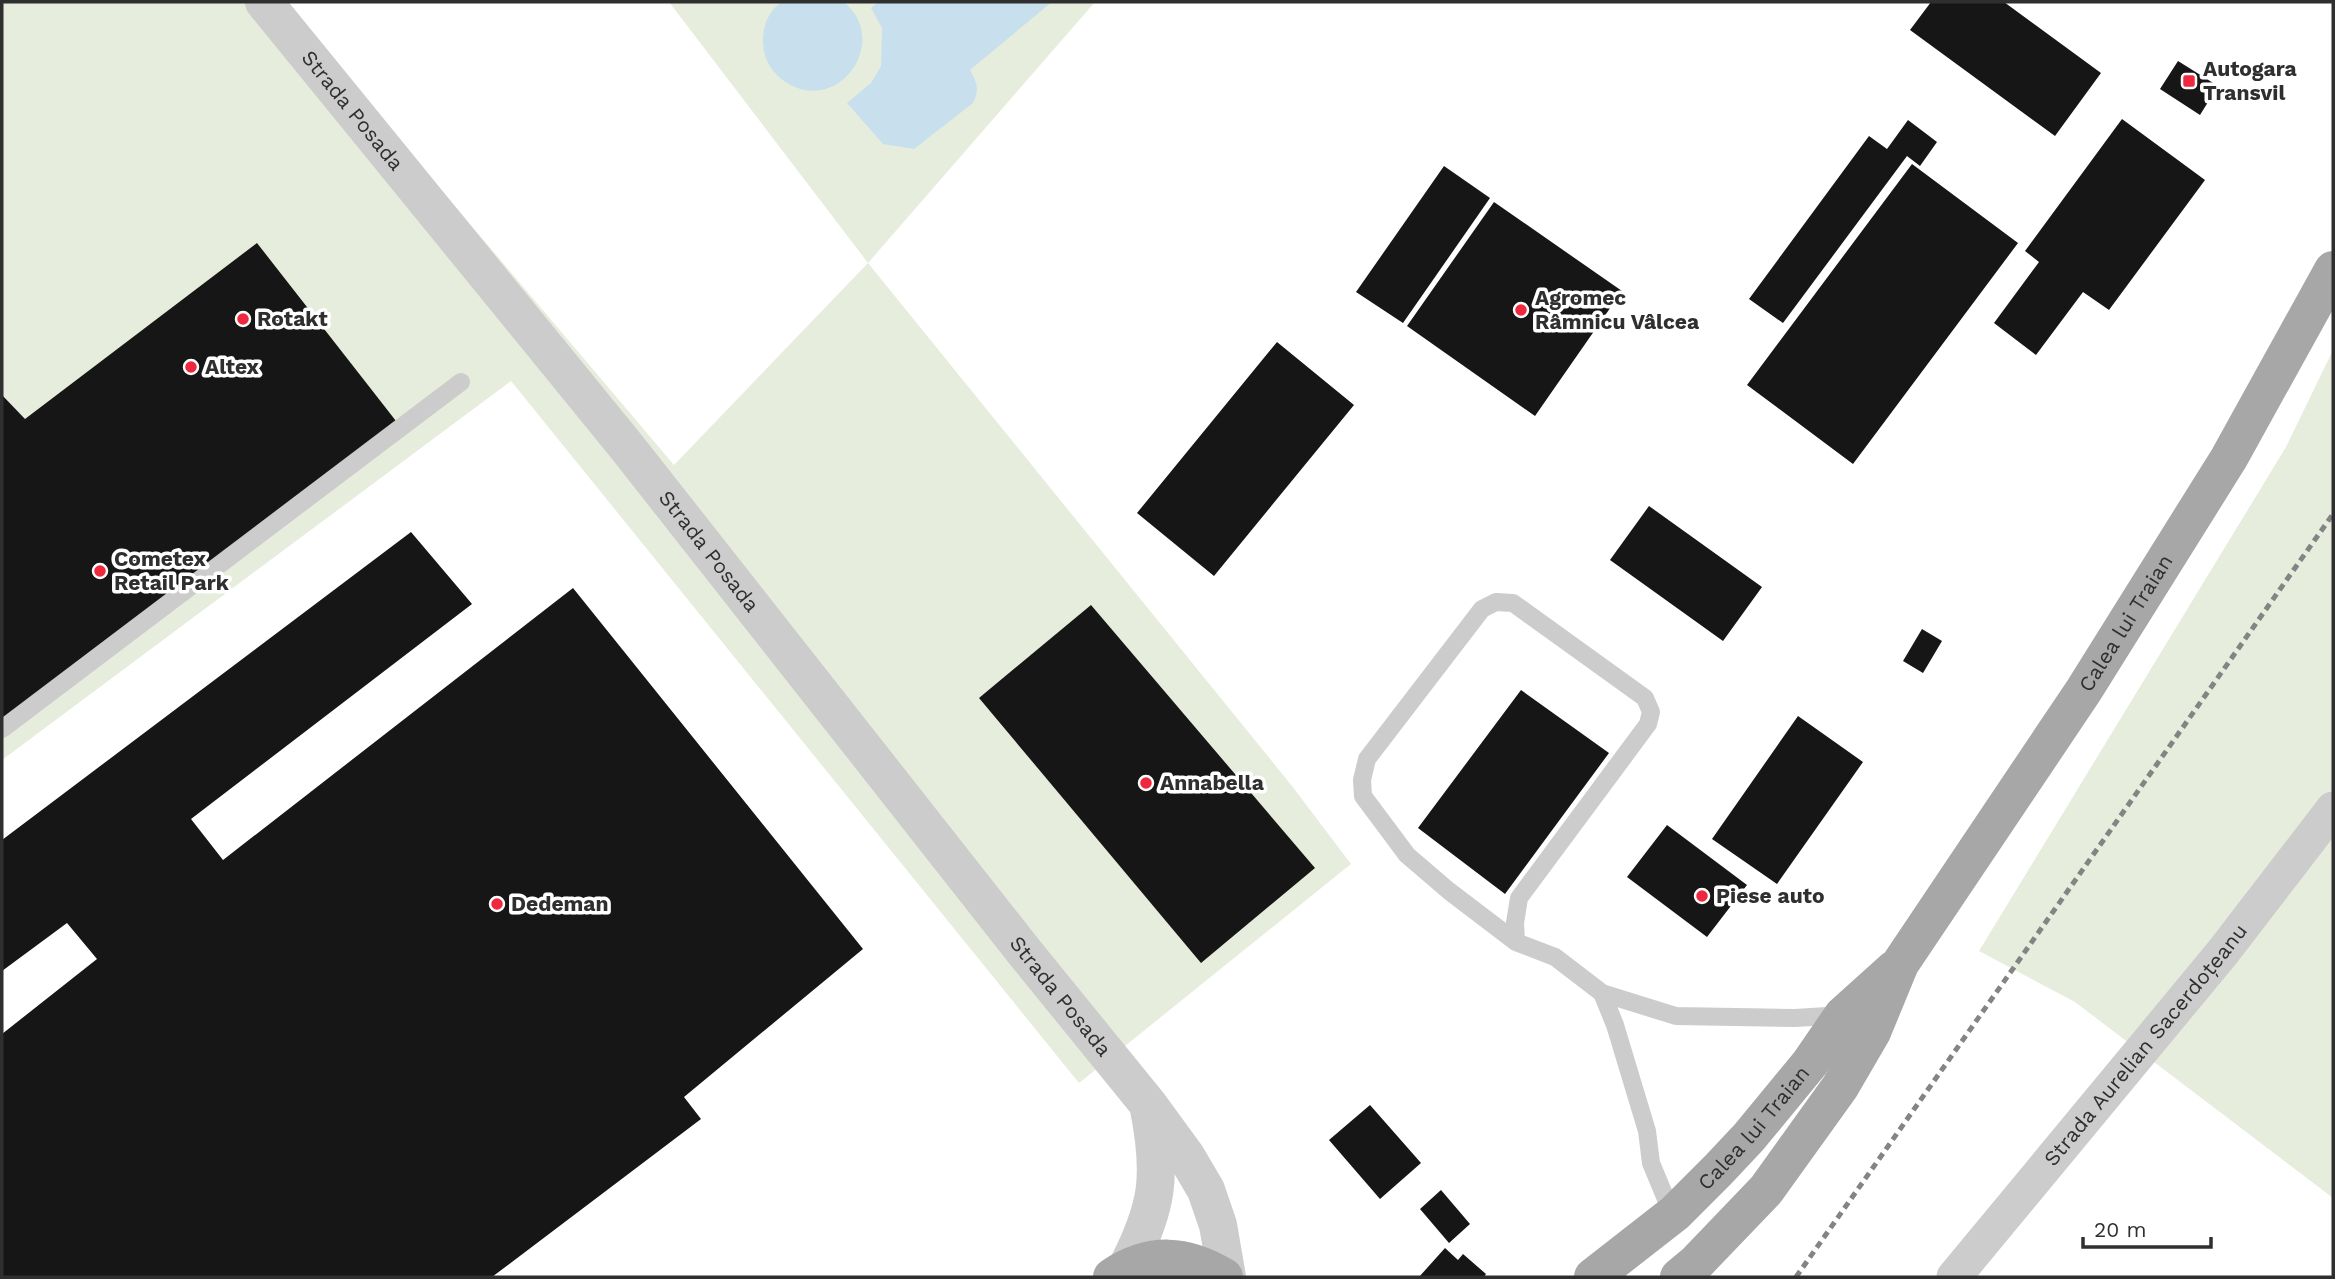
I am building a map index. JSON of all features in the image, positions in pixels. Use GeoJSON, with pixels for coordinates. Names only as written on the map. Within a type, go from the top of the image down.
{"type":"FeatureCollection","features":[{"type":"Feature","properties":{"kind":"main road","name":"Calea lui Traian"},"geometry":{"type":"LineString","coordinates":[[1679,1277],[1697,1262],[1766,1190],[1840,1087],[1872,1032],[1900,964],[2099,666],[2229,458],[2333,270]]}},
{"type":"Feature","properties":{"kind":"main road","name":"Calea lui Traian"},"geometry":{"type":"LineString","coordinates":[[1593,1277],[1675,1213],[1749,1137],[1810,1063],[1843,1015],[1900,964]]}},
{"type":"Feature","properties":{"kind":"main road"},"geometry":{"type":"LineString","coordinates":[[1119,1272],[1152,1260],[1179,1259],[1204,1265],[1226,1277]]}},
{"type":"Feature","properties":{"kind":"street","name":"Strada Posada"},"geometry":{"type":"LineString","coordinates":[[264,2],[626,446],[1026,954],[1148,1104],[1186,1156],[1206,1190],[1218,1225],[1226,1277]]}},
{"type":"Feature","properties":{"kind":"street","name":"Strada Aurelian Sacerdoțeanu"},"geometry":{"type":"LineString","coordinates":[[1954,1277],[2223,952],[2333,809]]}},
{"type":"Feature","properties":{"kind":"street","name":"Strada Posada"},"geometry":{"type":"LineString","coordinates":[[1119,1272],[1141,1241],[1155,1195],[1156,1146],[1148,1104]]}},
{"type":"Feature","properties":{"kind":"lane"},"geometry":{"type":"LineString","coordinates":[[2,729],[461,382]]}},
{"type":"Feature","properties":{"kind":"lane"},"geometry":{"type":"LineString","coordinates":[[1516,942],[1515,923],[1519,898],[1648,724],[1651,712],[1645,698],[1513,603],[1496,603],[1482,609],[1367,759],[1362,779],[1363,796],[1407,855],[1516,942],[1555,957],[1602,993],[1675,1016],[1795,1018],[1843,1015]]}},
{"type":"Feature","properties":{"kind":"lane"},"geometry":{"type":"LineString","coordinates":[[1602,993],[1615,1025],[1647,1131],[1651,1163],[1675,1213]]}},
{"type":"Feature","properties":{"kind":"green space"},"geometry":{"type":"Polygon","coordinates":[[[2,2],[282,2],[674,465],[868,263],[1292,786],[1351,864],[1079,1083],[511,381],[2,760],[2,2]]]}},
{"type":"Feature","properties":{"kind":"green space"},"geometry":{"type":"Polygon","coordinates":[[[669,2],[1095,2],[868,263],[669,2]]]}},
{"type":"Feature","properties":{"kind":"green space"},"geometry":{"type":"Polygon","coordinates":[[[2333,350],[2333,1198],[2075,1002],[1979,951],[2286,447],[2333,350]]]}},
{"type":"Feature","properties":{"kind":"water"},"geometry":{"type":"Polygon","coordinates":[[[781,2],[844,2],[857,18],[862,36],[860,53],[853,69],[840,82],[824,89],[806,90],[777,76],[767,61],[763,44],[769,15],[781,2]]]}},
{"type":"Feature","properties":{"kind":"water"},"geometry":{"type":"Polygon","coordinates":[[[878,2],[1052,2],[970,70],[977,86],[973,103],[914,149],[883,144],[847,103],[871,83],[881,66],[882,28],[871,8],[878,2]]]}},
{"type":"Feature","properties":{"kind":"building"},"geometry":{"type":"Polygon","coordinates":[[[1931,2],[2004,2],[2101,73],[2055,136],[1910,30],[1931,2]]]}},
{"type":"Feature","properties":{"kind":"building"},"geometry":{"type":"Polygon","coordinates":[[[2178,61],[2218,86],[2200,115],[2160,89],[2178,61]]]}},
{"type":"Feature","properties":{"kind":"building"},"geometry":{"type":"Polygon","coordinates":[[[2122,119],[2205,180],[2109,310],[2083,292],[2036,355],[1994,323],[2039,262],[2025,251],[2122,119]]]}},
{"type":"Feature","properties":{"kind":"building"},"geometry":{"type":"Polygon","coordinates":[[[1908,120],[1937,142],[1920,166],[1907,156],[1783,323],[1749,299],[1869,136],[1887,149],[1908,120]]]}},
{"type":"Feature","properties":{"kind":"building"},"geometry":{"type":"Polygon","coordinates":[[[1912,164],[2018,243],[1853,464],[1747,385],[1912,164]]]}},
{"type":"Feature","properties":{"kind":"building"},"geometry":{"type":"Polygon","coordinates":[[[1444,166],[1490,198],[1403,323],[1356,292],[1444,166]]]}},
{"type":"Feature","properties":{"kind":"building"},"geometry":{"type":"Polygon","coordinates":[[[1494,202],[1622,291],[1535,416],[1407,326],[1494,202]]]}},
{"type":"Feature","properties":{"kind":"building","name":"Cometex Retail Park"},"geometry":{"type":"Polygon","coordinates":[[[257,243],[396,421],[2,720],[2,395],[25,419],[257,243]]]}},
{"type":"Feature","properties":{"kind":"building"},"geometry":{"type":"Polygon","coordinates":[[[1277,342],[1354,405],[1214,576],[1137,513],[1277,342]]]}},
{"type":"Feature","properties":{"kind":"building"},"geometry":{"type":"Polygon","coordinates":[[[1649,506],[1762,587],[1723,641],[1610,560],[1649,506]]]}},
{"type":"Feature","properties":{"kind":"building","name":"Dedeman"},"geometry":{"type":"Polygon","coordinates":[[[411,532],[472,604],[191,819],[223,860],[573,588],[863,949],[684,1097],[701,1119],[492,1277],[2,1277],[2,1034],[97,959],[67,923],[2,971],[2,840],[411,532]]]}},
{"type":"Feature","properties":{"kind":"building","name":"Annabella"},"geometry":{"type":"Polygon","coordinates":[[[1091,605],[1315,868],[1201,963],[979,698],[1091,605]]]}},
{"type":"Feature","properties":{"kind":"building"},"geometry":{"type":"Polygon","coordinates":[[[1922,629],[1942,641],[1923,673],[1903,661],[1922,629]]]}},
{"type":"Feature","properties":{"kind":"building"},"geometry":{"type":"Polygon","coordinates":[[[1521,690],[1609,753],[1505,894],[1418,828],[1521,690]]]}},
{"type":"Feature","properties":{"kind":"building"},"geometry":{"type":"Polygon","coordinates":[[[1798,716],[1863,762],[1777,884],[1712,839],[1798,716]]]}},
{"type":"Feature","properties":{"kind":"building"},"geometry":{"type":"Polygon","coordinates":[[[1667,825],[1747,885],[1707,937],[1627,877],[1667,825]]]}},
{"type":"Feature","properties":{"kind":"building"},"geometry":{"type":"Polygon","coordinates":[[[1370,1105],[1421,1163],[1380,1199],[1329,1140],[1370,1105]]]}},
{"type":"Feature","properties":{"kind":"building"},"geometry":{"type":"Polygon","coordinates":[[[1441,1190],[1470,1224],[1449,1243],[1420,1209],[1441,1190]]]}},
{"type":"Feature","properties":{"kind":"building"},"geometry":{"type":"Polygon","coordinates":[[[1445,1248],[1458,1260],[1463,1254],[1486,1274],[1484,1277],[1419,1277],[1445,1248]]]}},
{"type":"Feature","properties":{"kind":"railway"},"geometry":{"type":"LineString","coordinates":[[1796,1277],[2333,514]]}},
{"type":"Feature","properties":{"kind":"place","name":"Autogara Transvil"},"geometry":{"type":"Point","coordinates":[2189,81]}},
{"type":"Feature","properties":{"kind":"place","name":"Agromec Râmnicu Vâlcea"},"geometry":{"type":"Point","coordinates":[1521,310]}},
{"type":"Feature","properties":{"kind":"place","name":"Rotakt"},"geometry":{"type":"Point","coordinates":[243,319]}},
{"type":"Feature","properties":{"kind":"place","name":"Altex"},"geometry":{"type":"Point","coordinates":[191,367]}},
{"type":"Feature","properties":{"kind":"place","name":"Cometex Retail Park"},"geometry":{"type":"Point","coordinates":[100,571]}},
{"type":"Feature","properties":{"kind":"place","name":"Annabella"},"geometry":{"type":"Point","coordinates":[1146,783]}},
{"type":"Feature","properties":{"kind":"place","name":"Piese auto"},"geometry":{"type":"Point","coordinates":[1702,896]}},
{"type":"Feature","properties":{"kind":"place","name":"Dedeman"},"geometry":{"type":"Point","coordinates":[497,904]}}]}
